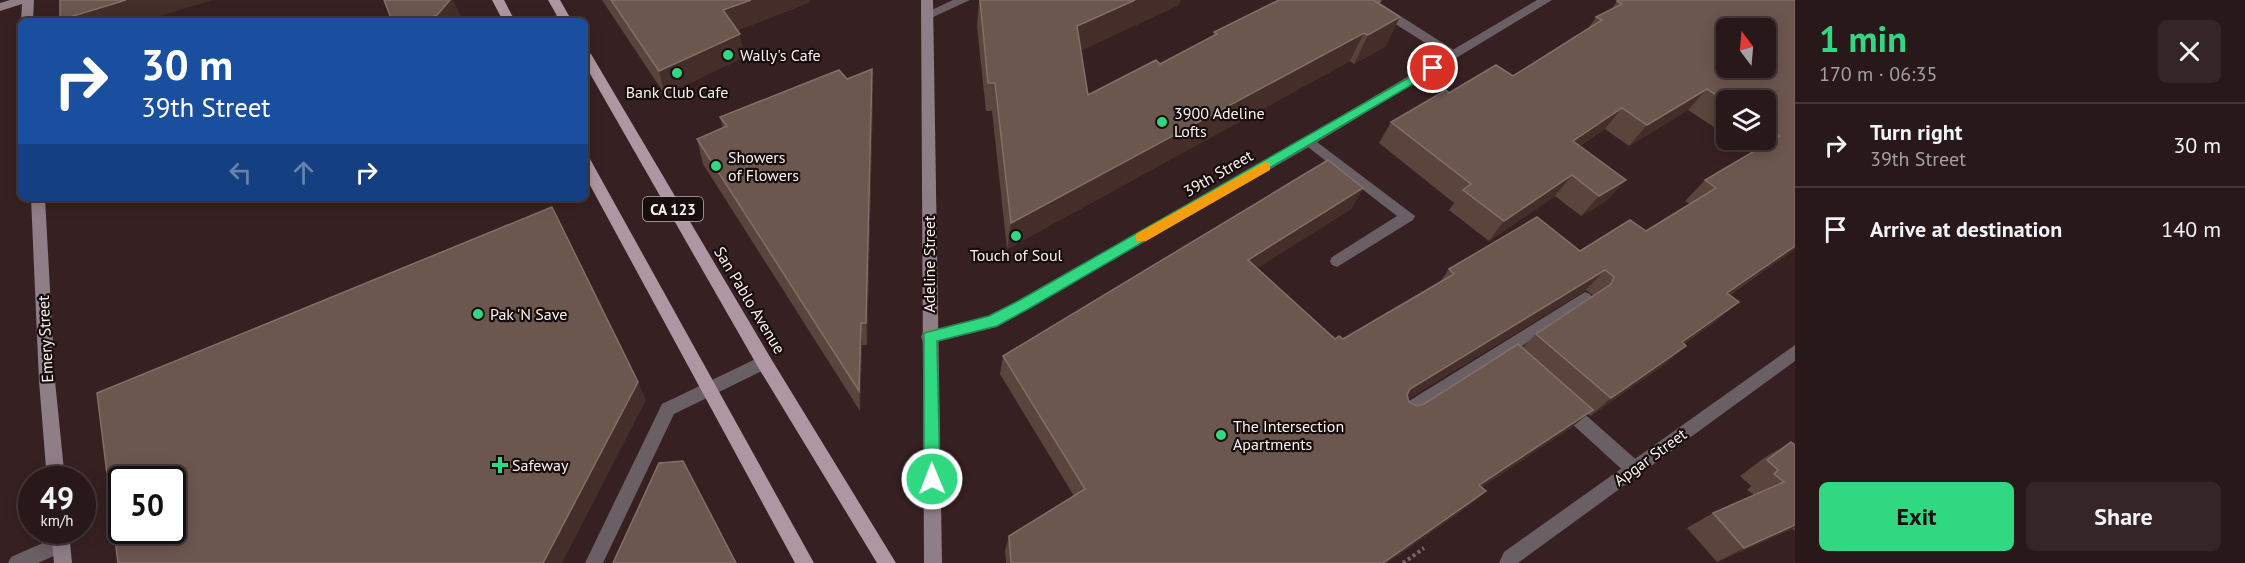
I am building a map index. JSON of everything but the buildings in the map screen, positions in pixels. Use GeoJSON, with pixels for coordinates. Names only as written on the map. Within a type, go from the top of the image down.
{"type":"FeatureCollection","features":[{"type":"Feature","properties":{"kind":"main road"},"geometry":{"type":"LineString","coordinates":[[0,7],[25,0],[27,18]]}},
{"type":"Feature","properties":{"kind":"main road"},"geometry":{"type":"LineString","coordinates":[[498,0],[507,18]]}},
{"type":"Feature","properties":{"kind":"main road"},"geometry":{"type":"LineString","coordinates":[[554,0],[564,18]]}},
{"type":"Feature","properties":{"kind":"main road","name":"Adeline Street"},"geometry":{"type":"LineString","coordinates":[[927,0],[933,563]]}},
{"type":"Feature","properties":{"kind":"main road","name":"San Pablo Avenue"},"geometry":{"type":"LineString","coordinates":[[588,59],[764,362],[887,563]]}},
{"type":"Feature","properties":{"kind":"main road","name":"CA 123"},"geometry":{"type":"LineString","coordinates":[[588,167],[805,563]]}},
{"type":"Feature","properties":{"kind":"main road","name":"Emery Street"},"geometry":{"type":"LineString","coordinates":[[38,201],[47,381],[55,466]]}},
{"type":"Feature","properties":{"kind":"main road"},"geometry":{"type":"LineString","coordinates":[[62,544],[63,563]]}},
{"type":"Feature","properties":{"kind":"street"},"geometry":{"type":"LineString","coordinates":[[927,15],[964,0]]}},
{"type":"Feature","properties":{"kind":"street"},"geometry":{"type":"LineString","coordinates":[[1376,0],[1371,3],[1453,56]]}},
{"type":"Feature","properties":{"kind":"street","name":"39th Street"},"geometry":{"type":"LineString","coordinates":[[929,337],[992,321],[1310,141],[1546,0]]}},
{"type":"Feature","properties":{"kind":"street"},"geometry":{"type":"LineString","coordinates":[[1310,141],[1408,216],[1337,261]]}},
{"type":"Feature","properties":{"kind":"street"},"geometry":{"type":"LineString","coordinates":[[1402,414],[1585,298]]}},
{"type":"Feature","properties":{"kind":"street"},"geometry":{"type":"LineString","coordinates":[[1502,351],[1519,366]]}},
{"type":"Feature","properties":{"kind":"street","name":"Apgar Street"},"geometry":{"type":"LineString","coordinates":[[1508,563],[1510,558],[1795,352]]}},
{"type":"Feature","properties":{"kind":"street"},"geometry":{"type":"LineString","coordinates":[[594,563],[668,409],[764,362]]}},
{"type":"Feature","properties":{"kind":"street"},"geometry":{"type":"LineString","coordinates":[[1552,396],[1634,469]]}},
{"type":"Feature","properties":{"kind":"street"},"geometry":{"type":"LineString","coordinates":[[17,563],[49,544]]}},
{"type":"Feature","properties":{"kind":"path"},"geometry":{"type":"LineString","coordinates":[[1402,563],[1424,548]]}},
{"type":"Feature","properties":{"kind":"slow traffic"},"geometry":{"type":"LineString","coordinates":[[1141,238],[1265,167]]}},
{"type":"Feature","properties":{"kind":"place","name":"Wally's Cafe"},"geometry":{"type":"Point","coordinates":[728,55]}},
{"type":"Feature","properties":{"kind":"place","name":"Bank Club Cafe"},"geometry":{"type":"Point","coordinates":[677,73]}},
{"type":"Feature","properties":{"kind":"place","name":"3900 Adeline Lofts"},"geometry":{"type":"Point","coordinates":[1162,122]}},
{"type":"Feature","properties":{"kind":"place","name":"Showers of Flowers"},"geometry":{"type":"Point","coordinates":[716,166]}},
{"type":"Feature","properties":{"kind":"place","name":"Touch of Soul"},"geometry":{"type":"Point","coordinates":[1016,236]}},
{"type":"Feature","properties":{"kind":"place","name":"Pak 'N Save"},"geometry":{"type":"Point","coordinates":[478,314]}},
{"type":"Feature","properties":{"kind":"place","name":"The Intersection Apartments"},"geometry":{"type":"Point","coordinates":[1221,435]}},
{"type":"Feature","properties":{"kind":"place","name":"Safeway"},"geometry":{"type":"Point","coordinates":[500,465]}},
{"type":"Feature","properties":{"kind":"route"},"geometry":{"type":"LineString","coordinates":[[932,479],[929,337],[992,321],[1025,304],[1433,68]]}}]}
